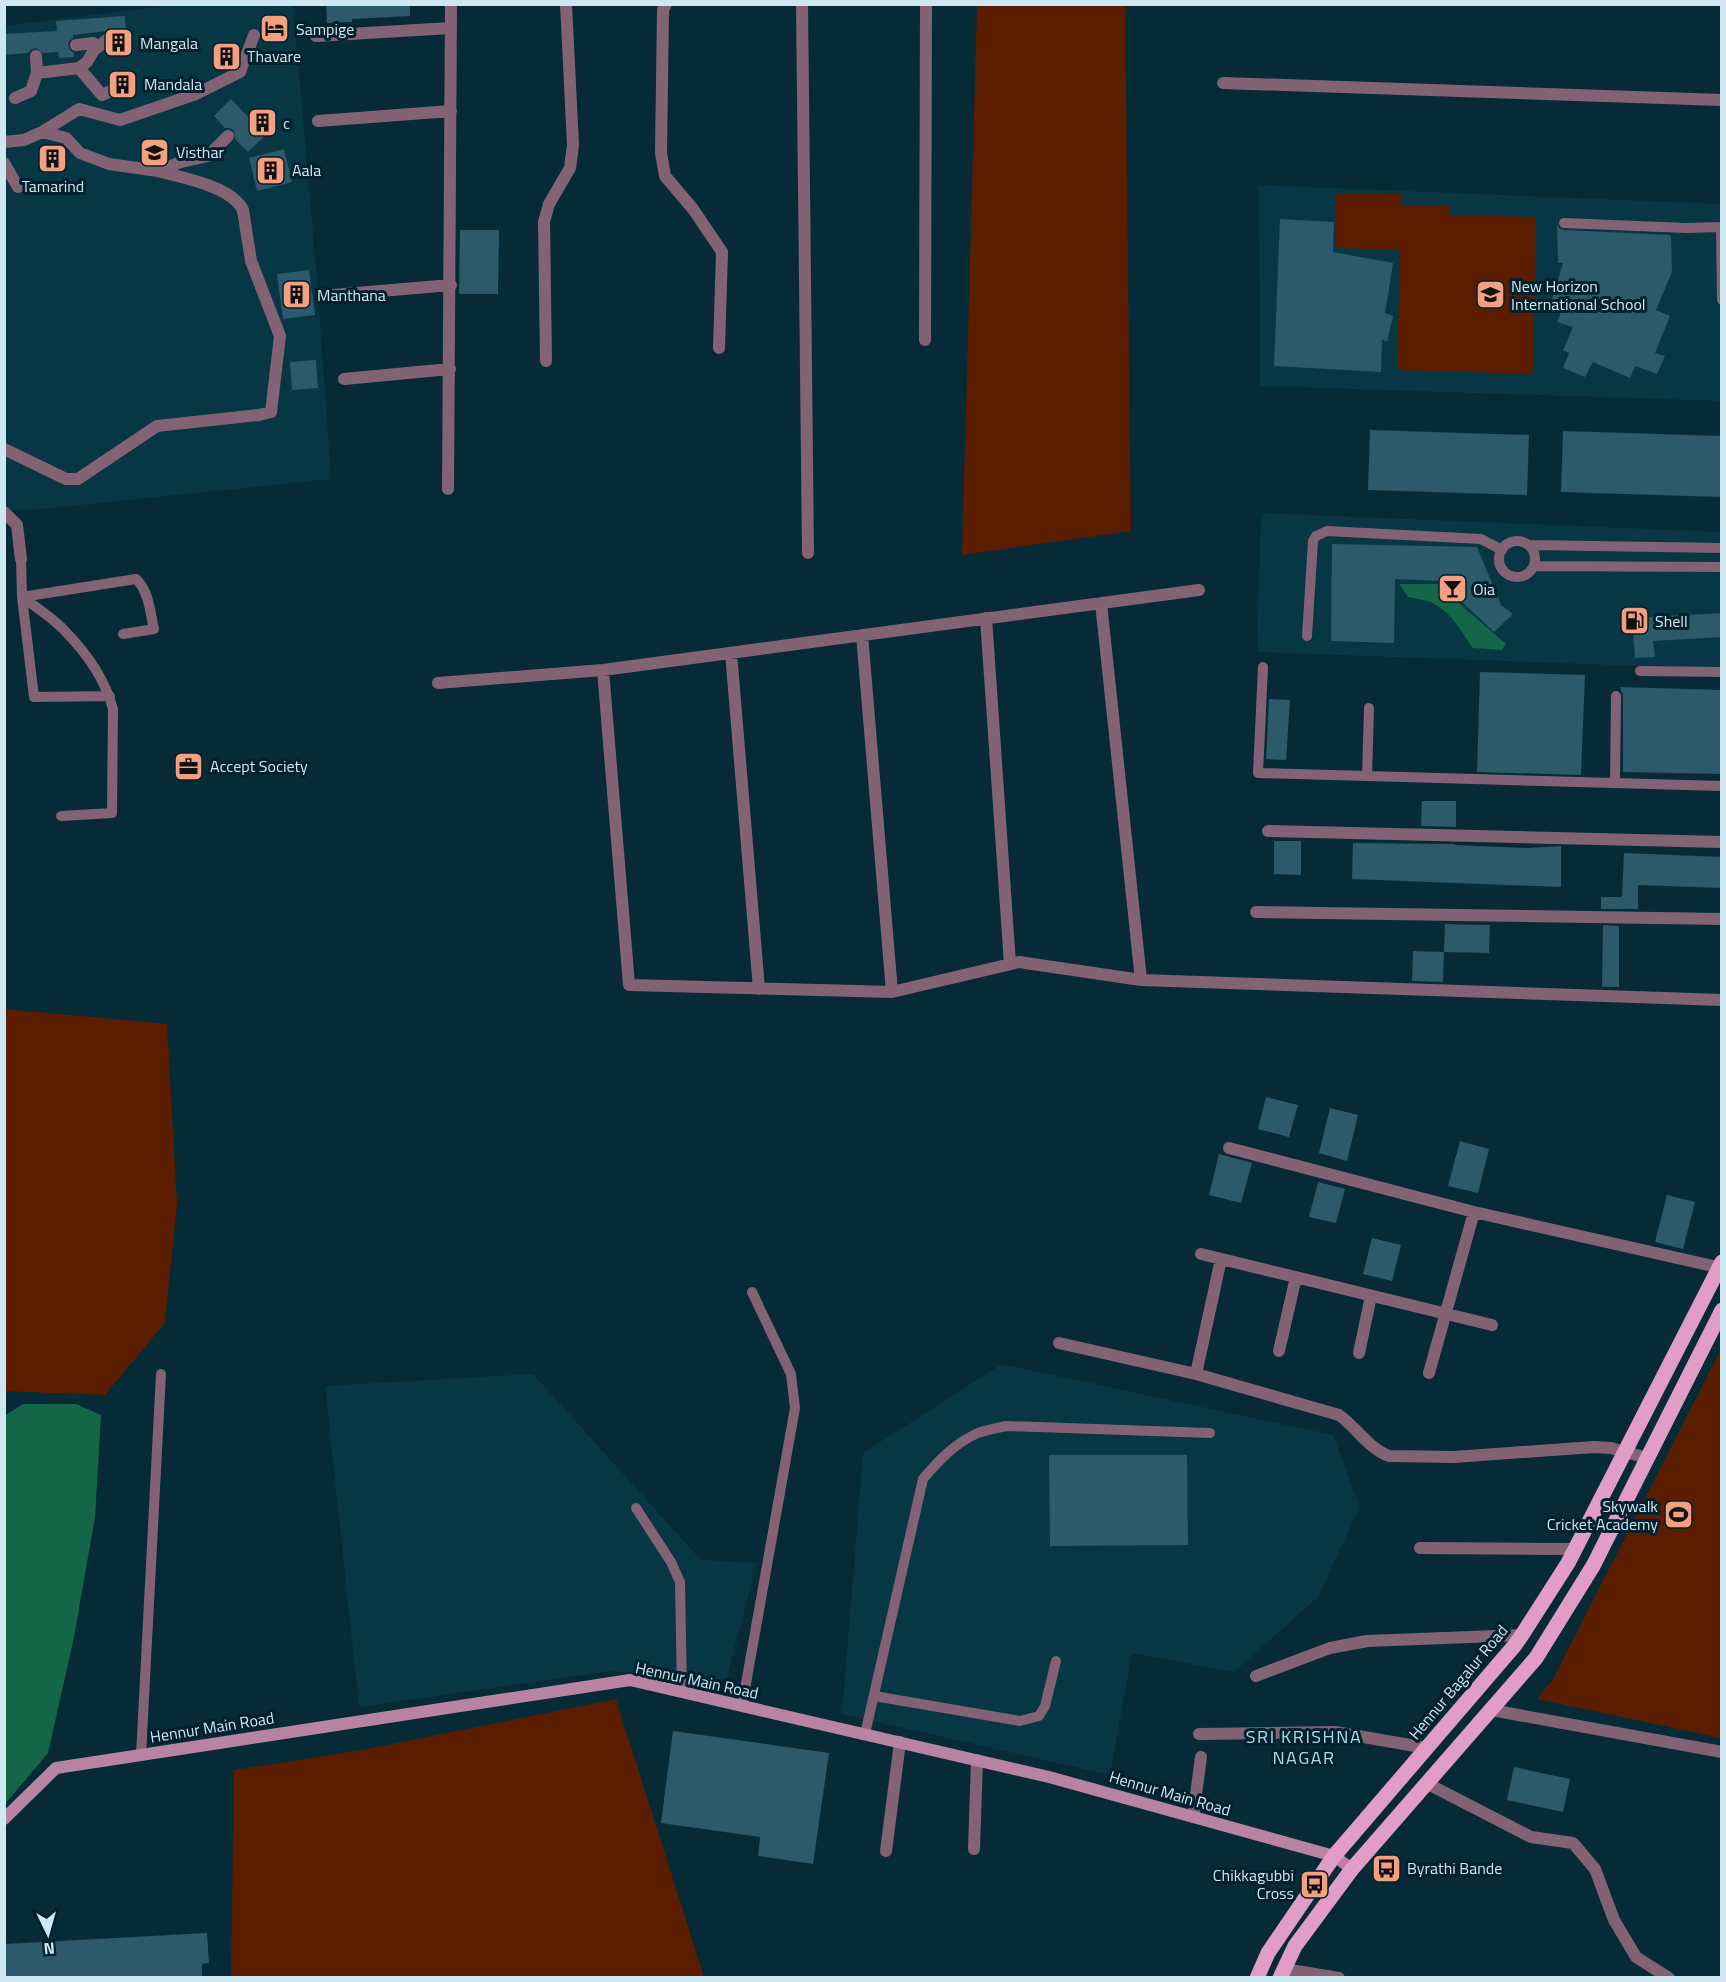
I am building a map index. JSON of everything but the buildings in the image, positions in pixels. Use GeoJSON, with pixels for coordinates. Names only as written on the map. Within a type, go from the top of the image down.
{"type":"FeatureCollection","features":[{"type":"Feature","properties":{"kind":"main road","name":"Hennur Bagalur Road"},"geometry":{"type":"LineString","coordinates":[[1257,1977],[1268,1953],[1334,1856],[1522,1635],[1576,1549],[1721,1265]]}},
{"type":"Feature","properties":{"kind":"main road"},"geometry":{"type":"LineString","coordinates":[[1282,1973],[1295,1946],[1352,1869],[1536,1658],[1588,1575],[1722,1310]]}},
{"type":"Feature","properties":{"kind":"main road","name":"Hennur Main Road"},"geometry":{"type":"LineString","coordinates":[[4,1819],[56,1768],[630,1680],[1049,1777],[1334,1856],[1352,1869]]}},
{"type":"Feature","properties":{"kind":"street"},"geometry":{"type":"LineString","coordinates":[[448,489],[451,4]]}},
{"type":"Feature","properties":{"kind":"street"},"geometry":{"type":"LineString","coordinates":[[546,361],[544,222],[549,204],[570,168],[573,145],[566,4]]}},
{"type":"Feature","properties":{"kind":"street"},"geometry":{"type":"LineString","coordinates":[[666,4],[663,10],[661,153],[664,176],[693,209],[722,252],[719,348]]}},
{"type":"Feature","properties":{"kind":"street"},"geometry":{"type":"LineString","coordinates":[[802,4],[808,554]]}},
{"type":"Feature","properties":{"kind":"street"},"geometry":{"type":"LineString","coordinates":[[925,340],[926,4]]}},
{"type":"Feature","properties":{"kind":"street"},"geometry":{"type":"LineString","coordinates":[[316,36],[451,28]]}},
{"type":"Feature","properties":{"kind":"street"},"geometry":{"type":"LineString","coordinates":[[4,142],[24,140],[42,132],[79,109],[120,120],[195,94],[240,72],[254,35]]}},
{"type":"Feature","properties":{"kind":"street"},"geometry":{"type":"LineString","coordinates":[[76,45],[108,39]]}},
{"type":"Feature","properties":{"kind":"street"},"geometry":{"type":"LineString","coordinates":[[37,74],[79,68],[87,62],[93,43]]}},
{"type":"Feature","properties":{"kind":"street"},"geometry":{"type":"LineString","coordinates":[[15,99],[31,92],[37,74],[36,56]]}},
{"type":"Feature","properties":{"kind":"street"},"geometry":{"type":"LineString","coordinates":[[79,68],[102,95],[115,89]]}},
{"type":"Feature","properties":{"kind":"street"},"geometry":{"type":"LineString","coordinates":[[1222,83],[1722,100]]}},
{"type":"Feature","properties":{"kind":"street"},"geometry":{"type":"LineString","coordinates":[[318,121],[451,111]]}},
{"type":"Feature","properties":{"kind":"street"},"geometry":{"type":"LineString","coordinates":[[4,449],[66,479],[78,479],[157,426],[271,412],[280,336],[251,261],[240,203],[212,186],[158,171],[109,164],[80,153],[66,138],[42,132]]}},
{"type":"Feature","properties":{"kind":"street"},"geometry":{"type":"LineString","coordinates":[[158,171],[208,156],[228,136]]}},
{"type":"Feature","properties":{"kind":"street"},"geometry":{"type":"LineString","coordinates":[[4,163],[18,187]]}},
{"type":"Feature","properties":{"kind":"street"},"geometry":{"type":"LineString","coordinates":[[333,295],[451,285]]}},
{"type":"Feature","properties":{"kind":"street"},"geometry":{"type":"LineString","coordinates":[[344,379],[450,369]]}},
{"type":"Feature","properties":{"kind":"street"},"geometry":{"type":"LineString","coordinates":[[4,512],[17,525],[21,559]]}},
{"type":"Feature","properties":{"kind":"street"},"geometry":{"type":"LineString","coordinates":[[438,683],[603,670],[1199,590]]}},
{"type":"Feature","properties":{"kind":"street"},"geometry":{"type":"LineString","coordinates":[[1101,603],[1141,980]]}},
{"type":"Feature","properties":{"kind":"street"},"geometry":{"type":"LineString","coordinates":[[986,618],[1010,964]]}},
{"type":"Feature","properties":{"kind":"street"},"geometry":{"type":"LineString","coordinates":[[862,635],[892,992]]}},
{"type":"Feature","properties":{"kind":"street"},"geometry":{"type":"LineString","coordinates":[[731,653],[759,989]]}},
{"type":"Feature","properties":{"kind":"street"},"geometry":{"type":"LineString","coordinates":[[603,670],[629,985],[892,992],[1019,962],[1141,980],[1722,1000]]}},
{"type":"Feature","properties":{"kind":"street"},"geometry":{"type":"LineString","coordinates":[[1268,831],[1722,842]]}},
{"type":"Feature","properties":{"kind":"street"},"geometry":{"type":"LineString","coordinates":[[1256,912],[1722,920]]}},
{"type":"Feature","properties":{"kind":"street"},"geometry":{"type":"LineString","coordinates":[[1229,1148],[1474,1212],[1721,1265]]}},
{"type":"Feature","properties":{"kind":"street"},"geometry":{"type":"LineString","coordinates":[[1430,1373],[1474,1212]]}},
{"type":"Feature","properties":{"kind":"street"},"geometry":{"type":"LineString","coordinates":[[1202,1254],[1492,1325]]}},
{"type":"Feature","properties":{"kind":"street"},"geometry":{"type":"LineString","coordinates":[[1196,1374],[1221,1259]]}},
{"type":"Feature","properties":{"kind":"street"},"geometry":{"type":"LineString","coordinates":[[1279,1351],[1296,1277]]}},
{"type":"Feature","properties":{"kind":"street"},"geometry":{"type":"LineString","coordinates":[[1359,1353],[1371,1296]]}},
{"type":"Feature","properties":{"kind":"street"},"geometry":{"type":"LineString","coordinates":[[1059,1343],[1196,1374],[1339,1415],[1352,1424],[1369,1444],[1389,1456],[1454,1457],[1594,1447],[1625,1451],[1647,1458]]}},
{"type":"Feature","properties":{"kind":"street"},"geometry":{"type":"LineString","coordinates":[[1420,1548],[1576,1549]]}},
{"type":"Feature","properties":{"kind":"street"},"geometry":{"type":"LineString","coordinates":[[1256,1676],[1330,1647],[1346,1644],[1367,1641],[1522,1635]]}},
{"type":"Feature","properties":{"kind":"street"},"geometry":{"type":"LineString","coordinates":[[1491,1710],[1722,1752]]}},
{"type":"Feature","properties":{"kind":"street"},"geometry":{"type":"LineString","coordinates":[[1198,1734],[1335,1732],[1426,1748]]}},
{"type":"Feature","properties":{"kind":"street"},"geometry":{"type":"LineString","coordinates":[[886,1851],[900,1742]]}},
{"type":"Feature","properties":{"kind":"street"},"geometry":{"type":"LineString","coordinates":[[1193,1817],[1202,1757]]}},
{"type":"Feature","properties":{"kind":"street"},"geometry":{"type":"LineString","coordinates":[[974,1849],[977,1760]]}},
{"type":"Feature","properties":{"kind":"street"},"geometry":{"type":"LineString","coordinates":[[1426,1783],[1531,1837],[1573,1843],[1595,1869],[1614,1920],[1636,1957],[1669,1977]]}},
{"type":"Feature","properties":{"kind":"street"},"geometry":{"type":"LineString","coordinates":[[1282,1973],[1339,1977]]}},
{"type":"Feature","properties":{"kind":"lane"},"geometry":{"type":"LineString","coordinates":[[1564,223],[1686,228],[1721,227],[1722,300]]}},
{"type":"Feature","properties":{"kind":"lane"},"geometry":{"type":"LineString","coordinates":[[1307,636],[1313,541],[1321,533],[1328,531],[1481,539],[1502,550]]}},
{"type":"Feature","properties":{"kind":"lane"},"geometry":{"type":"LineString","coordinates":[[1529,545],[1535,555],[1534,566],[1522,577],[1510,576],[1501,568],[1499,562],[1502,550],[1512,542],[1529,545],[1722,548]]}},
{"type":"Feature","properties":{"kind":"lane"},"geometry":{"type":"LineString","coordinates":[[21,559],[22,597],[34,697],[110,696]]}},
{"type":"Feature","properties":{"kind":"lane"},"geometry":{"type":"LineString","coordinates":[[1534,566],[1722,567]]}},
{"type":"Feature","properties":{"kind":"lane"},"geometry":{"type":"LineString","coordinates":[[22,597],[136,579],[143,585],[154,629],[123,634]]}},
{"type":"Feature","properties":{"kind":"lane"},"geometry":{"type":"LineString","coordinates":[[22,597],[62,628],[93,666],[110,696],[113,709],[112,813],[61,816]]}},
{"type":"Feature","properties":{"kind":"lane"},"geometry":{"type":"LineString","coordinates":[[1263,667],[1258,773],[1722,786]]}},
{"type":"Feature","properties":{"kind":"lane"},"geometry":{"type":"LineString","coordinates":[[1640,671],[1722,672]]}},
{"type":"Feature","properties":{"kind":"lane"},"geometry":{"type":"LineString","coordinates":[[1616,696],[1616,783]]}},
{"type":"Feature","properties":{"kind":"lane"},"geometry":{"type":"LineString","coordinates":[[1367,776],[1370,708]]}},
{"type":"Feature","properties":{"kind":"lane"},"geometry":{"type":"LineString","coordinates":[[742,1706],[795,1408],[791,1374],[752,1292]]}},
{"type":"Feature","properties":{"kind":"lane"},"geometry":{"type":"LineString","coordinates":[[141,1755],[161,1374]]}},
{"type":"Feature","properties":{"kind":"lane"},"geometry":{"type":"LineString","coordinates":[[865,1734],[923,1479],[953,1448],[978,1433],[1006,1426],[1210,1433]]}},
{"type":"Feature","properties":{"kind":"lane"},"geometry":{"type":"LineString","coordinates":[[636,1508],[671,1562],[680,1582],[682,1692]]}},
{"type":"Feature","properties":{"kind":"lane"},"geometry":{"type":"LineString","coordinates":[[874,1696],[1020,1721],[1039,1716],[1045,1706],[1056,1661]]}},
{"type":"Feature","properties":{"kind":"shaded area","name":"Visthar"},"geometry":{"type":"Polygon","coordinates":[[[173,5],[293,5],[317,278],[331,479],[42,509],[6,510],[4,26],[173,5]]]}},
{"type":"Feature","properties":{"kind":"shaded area"},"geometry":{"type":"Polygon","coordinates":[[[977,5],[1125,5],[1131,531],[962,555],[977,5]]]}},
{"type":"Feature","properties":{"kind":"shaded area","name":"New Horizon International School"},"geometry":{"type":"Polygon","coordinates":[[[1259,185],[1721,204],[1721,401],[1260,386],[1259,185]]]}},
{"type":"Feature","properties":{"kind":"shaded area"},"geometry":{"type":"Polygon","coordinates":[[[1336,193],[1401,194],[1401,205],[1449,206],[1449,215],[1536,217],[1533,374],[1397,370],[1400,250],[1335,248],[1336,193]]]}},
{"type":"Feature","properties":{"kind":"shaded area"},"geometry":{"type":"Polygon","coordinates":[[[1261,513],[1721,532],[1721,669],[1257,652],[1261,513]]]}},
{"type":"Feature","properties":{"kind":"shaded area"},"geometry":{"type":"Polygon","coordinates":[[[1399,584],[1437,584],[1506,644],[1502,650],[1473,648],[1448,614],[1435,604],[1408,597],[1399,584]]]}},
{"type":"Feature","properties":{"kind":"shaded area"},"geometry":{"type":"Polygon","coordinates":[[[5,1009],[167,1024],[177,1204],[165,1323],[105,1395],[5,1391],[5,1009]]]}},
{"type":"Feature","properties":{"kind":"shaded area","name":"Skywalk Cricket Academy"},"geometry":{"type":"Polygon","coordinates":[[[1722,1351],[1721,1738],[1537,1699],[1553,1679],[1722,1351]]]}},
{"type":"Feature","properties":{"kind":"shaded area"},"geometry":{"type":"Polygon","coordinates":[[[1002,1364],[1333,1435],[1360,1507],[1317,1598],[1234,1672],[1132,1653],[1110,1775],[842,1714],[863,1453],[1002,1364]]]}},
{"type":"Feature","properties":{"kind":"shaded area"},"geometry":{"type":"Polygon","coordinates":[[[533,1374],[701,1560],[757,1563],[725,1684],[611,1671],[359,1707],[325,1386],[533,1374]]]}},
{"type":"Feature","properties":{"kind":"shaded area"},"geometry":{"type":"Polygon","coordinates":[[[23,1404],[76,1404],[101,1415],[95,1517],[74,1637],[48,1753],[5,1804],[4,1416],[23,1404]]]}},
{"type":"Feature","properties":{"kind":"shaded area"},"geometry":{"type":"Polygon","coordinates":[[[616,1699],[704,1977],[231,1977],[234,1770],[362,1750],[616,1699]]]}},
{"type":"Feature","properties":{"kind":"place","name":"Sampige"},"geometry":{"type":"Point","coordinates":[275,29]}},
{"type":"Feature","properties":{"kind":"place","name":"Mangala"},"geometry":{"type":"Point","coordinates":[119,43]}},
{"type":"Feature","properties":{"kind":"place","name":"Thavare"},"geometry":{"type":"Point","coordinates":[226,56]}},
{"type":"Feature","properties":{"kind":"place","name":"Mandala"},"geometry":{"type":"Point","coordinates":[123,84]}},
{"type":"Feature","properties":{"kind":"place","name":"c"},"geometry":{"type":"Point","coordinates":[262,123]}},
{"type":"Feature","properties":{"kind":"place","name":"Visthar"},"geometry":{"type":"Point","coordinates":[155,152]}},
{"type":"Feature","properties":{"kind":"place","name":"Tamarind"},"geometry":{"type":"Point","coordinates":[53,158]}},
{"type":"Feature","properties":{"kind":"place","name":"Aala"},"geometry":{"type":"Point","coordinates":[271,170]}},
{"type":"Feature","properties":{"kind":"place","name":"Manthana"},"geometry":{"type":"Point","coordinates":[296,295]}},
{"type":"Feature","properties":{"kind":"place","name":"New Horizon International School"},"geometry":{"type":"Point","coordinates":[1490,295]}},
{"type":"Feature","properties":{"kind":"place","name":"Oia"},"geometry":{"type":"Point","coordinates":[1452,589]}},
{"type":"Feature","properties":{"kind":"place","name":"Shell"},"geometry":{"type":"Point","coordinates":[1634,621]}},
{"type":"Feature","properties":{"kind":"place","name":"Accept Society"},"geometry":{"type":"Point","coordinates":[189,766]}},
{"type":"Feature","properties":{"kind":"place","name":"Skywalk Cricket Academy"},"geometry":{"type":"Point","coordinates":[1679,1515]}},
{"type":"Feature","properties":{"kind":"place","name":"Byrathi Bande"},"geometry":{"type":"Point","coordinates":[1386,1868]}},
{"type":"Feature","properties":{"kind":"place","name":"Chikkagubbi Cross"},"geometry":{"type":"Point","coordinates":[1315,1884]}},
{"type":"Feature","properties":{"kind":"district","name":"SRI KRISHNA NAGAR"},"geometry":{"type":"Point","coordinates":[1304,1746]}}]}
